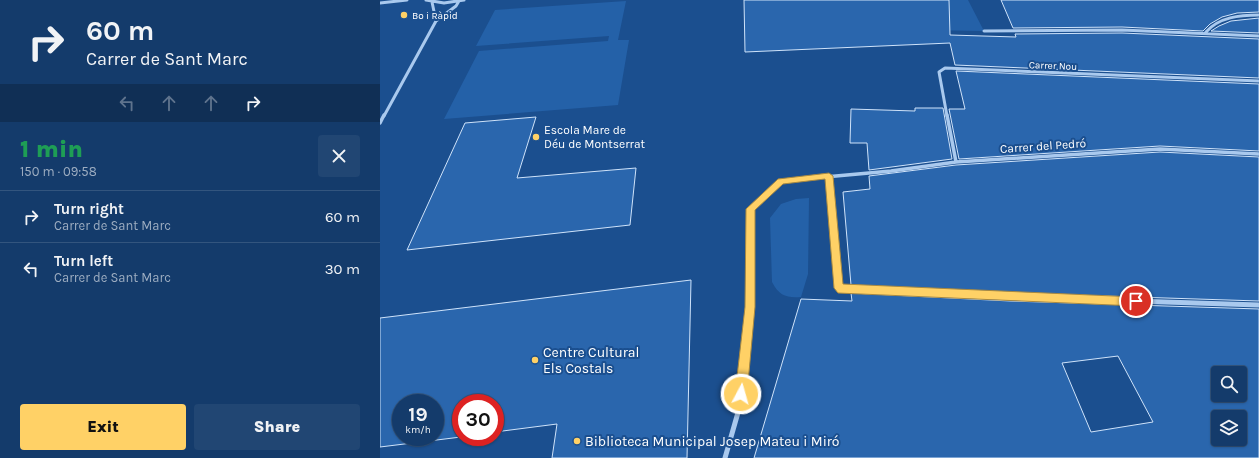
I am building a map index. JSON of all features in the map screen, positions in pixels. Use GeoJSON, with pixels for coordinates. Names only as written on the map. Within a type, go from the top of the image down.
{"type":"FeatureCollection","features":[{"type":"Feature","properties":{"kind":"street"},"geometry":{"type":"LineString","coordinates":[[380,3],[407,0]]}},
{"type":"Feature","properties":{"kind":"street"},"geometry":{"type":"LineString","coordinates":[[426,0],[432,2],[464,0]]}},
{"type":"Feature","properties":{"kind":"street"},"geometry":{"type":"LineString","coordinates":[[380,123],[436,21],[456,6],[458,1]]}},
{"type":"Feature","properties":{"kind":"street"},"geometry":{"type":"LineString","coordinates":[[432,2],[436,21]]}},
{"type":"Feature","properties":{"kind":"street"},"geometry":{"type":"LineString","coordinates":[[1206,32],[1208,29],[1224,20],[1251,14],[1259,15]]}},
{"type":"Feature","properties":{"kind":"street"},"geometry":{"type":"LineString","coordinates":[[984,31],[1095,29],[1206,32],[1259,36]]}},
{"type":"Feature","properties":{"kind":"street","name":"Carrer Nou"},"geometry":{"type":"LineString","coordinates":[[956,162],[939,72],[945,68],[1259,81]]}},
{"type":"Feature","properties":{"kind":"street","name":"Carrer del Pedró"},"geometry":{"type":"LineString","coordinates":[[725,458],[739,409],[750,307],[751,209],[781,181],[891,171],[956,162],[1160,149],[1259,154]]}},
{"type":"Feature","properties":{"kind":"street"},"geometry":{"type":"LineString","coordinates":[[829,176],[838,288],[1010,297],[1259,305]]}},
{"type":"Feature","properties":{"kind":"shaded area"},"geometry":{"type":"Polygon","coordinates":[[[915,0],[968,0],[984,31],[926,30],[915,0]]]}},
{"type":"Feature","properties":{"kind":"shaded area"},"geometry":{"type":"Polygon","coordinates":[[[626,1],[618,40],[629,40],[618,105],[444,119],[479,51],[608,41],[609,36],[476,46],[495,10],[626,1]]]}},
{"type":"Feature","properties":{"kind":"shaded area"},"geometry":{"type":"Polygon","coordinates":[[[809,198],[808,274],[801,297],[792,297],[781,293],[772,282],[770,218],[781,204],[796,199],[809,198]]]}},
{"type":"Feature","properties":{"kind":"building"},"geometry":{"type":"Polygon","coordinates":[[[744,0],[949,0],[950,35],[1016,37],[1015,34],[1122,33],[1259,39],[1259,78],[955,65],[950,43],[745,52],[744,0]]]}},
{"type":"Feature","properties":{"kind":"building"},"geometry":{"type":"Polygon","coordinates":[[[1001,0],[1259,0],[1259,12],[1237,13],[1222,17],[1210,24],[1203,31],[1122,27],[1013,28],[1001,0]]]}},
{"type":"Feature","properties":{"kind":"building"},"geometry":{"type":"Polygon","coordinates":[[[1259,18],[1259,33],[1211,31],[1231,21],[1259,18]]]}},
{"type":"Feature","properties":{"kind":"building"},"geometry":{"type":"Polygon","coordinates":[[[956,71],[1259,84],[1259,151],[1160,146],[959,159],[949,109],[965,109],[956,71]]]}},
{"type":"Feature","properties":{"kind":"building"},"geometry":{"type":"Polygon","coordinates":[[[915,108],[943,108],[952,159],[869,170],[867,143],[850,143],[851,109],[915,111],[915,108]]]}},
{"type":"Feature","properties":{"kind":"building"},"geometry":{"type":"Polygon","coordinates":[[[536,117],[517,178],[636,168],[630,225],[407,250],[465,123],[536,117]]]}},
{"type":"Feature","properties":{"kind":"building"},"geometry":{"type":"Polygon","coordinates":[[[1160,152],[1259,157],[1259,301],[1010,293],[851,285],[843,192],[870,189],[869,176],[956,165],[1160,152]]]}},
{"type":"Feature","properties":{"kind":"building","name":"Centre Cultural Els Costals"},"geometry":{"type":"Polygon","coordinates":[[[691,280],[687,458],[552,458],[557,424],[504,431],[504,394],[452,394],[452,438],[444,439],[444,394],[392,394],[392,446],[380,447],[380,318],[691,280]]]}},
{"type":"Feature","properties":{"kind":"building"},"geometry":{"type":"Polygon","coordinates":[[[851,293],[1010,301],[1259,309],[1259,458],[754,458],[801,299],[852,301],[851,293]],[[1118,356],[1062,363],[1091,432],[1153,422],[1118,356]]]}},
{"type":"Feature","properties":{"kind":"place","name":"Bo i Ràpid"},"geometry":{"type":"Point","coordinates":[404,15]}},
{"type":"Feature","properties":{"kind":"place","name":"Escola Mare de Déu de Montserrat"},"geometry":{"type":"Point","coordinates":[536,137]}},
{"type":"Feature","properties":{"kind":"place","name":"Centre Cultural Els Costals"},"geometry":{"type":"Point","coordinates":[535,360]}},
{"type":"Feature","properties":{"kind":"place","name":"Biblioteca Municipal Josep Mateu i Miró"},"geometry":{"type":"Point","coordinates":[577,441]}},
{"type":"Feature","properties":{"kind":"route"},"geometry":{"type":"LineString","coordinates":[[741,394],[750,307],[751,209],[781,181],[829,176],[838,288],[1010,297],[1136,301]]}}]}
